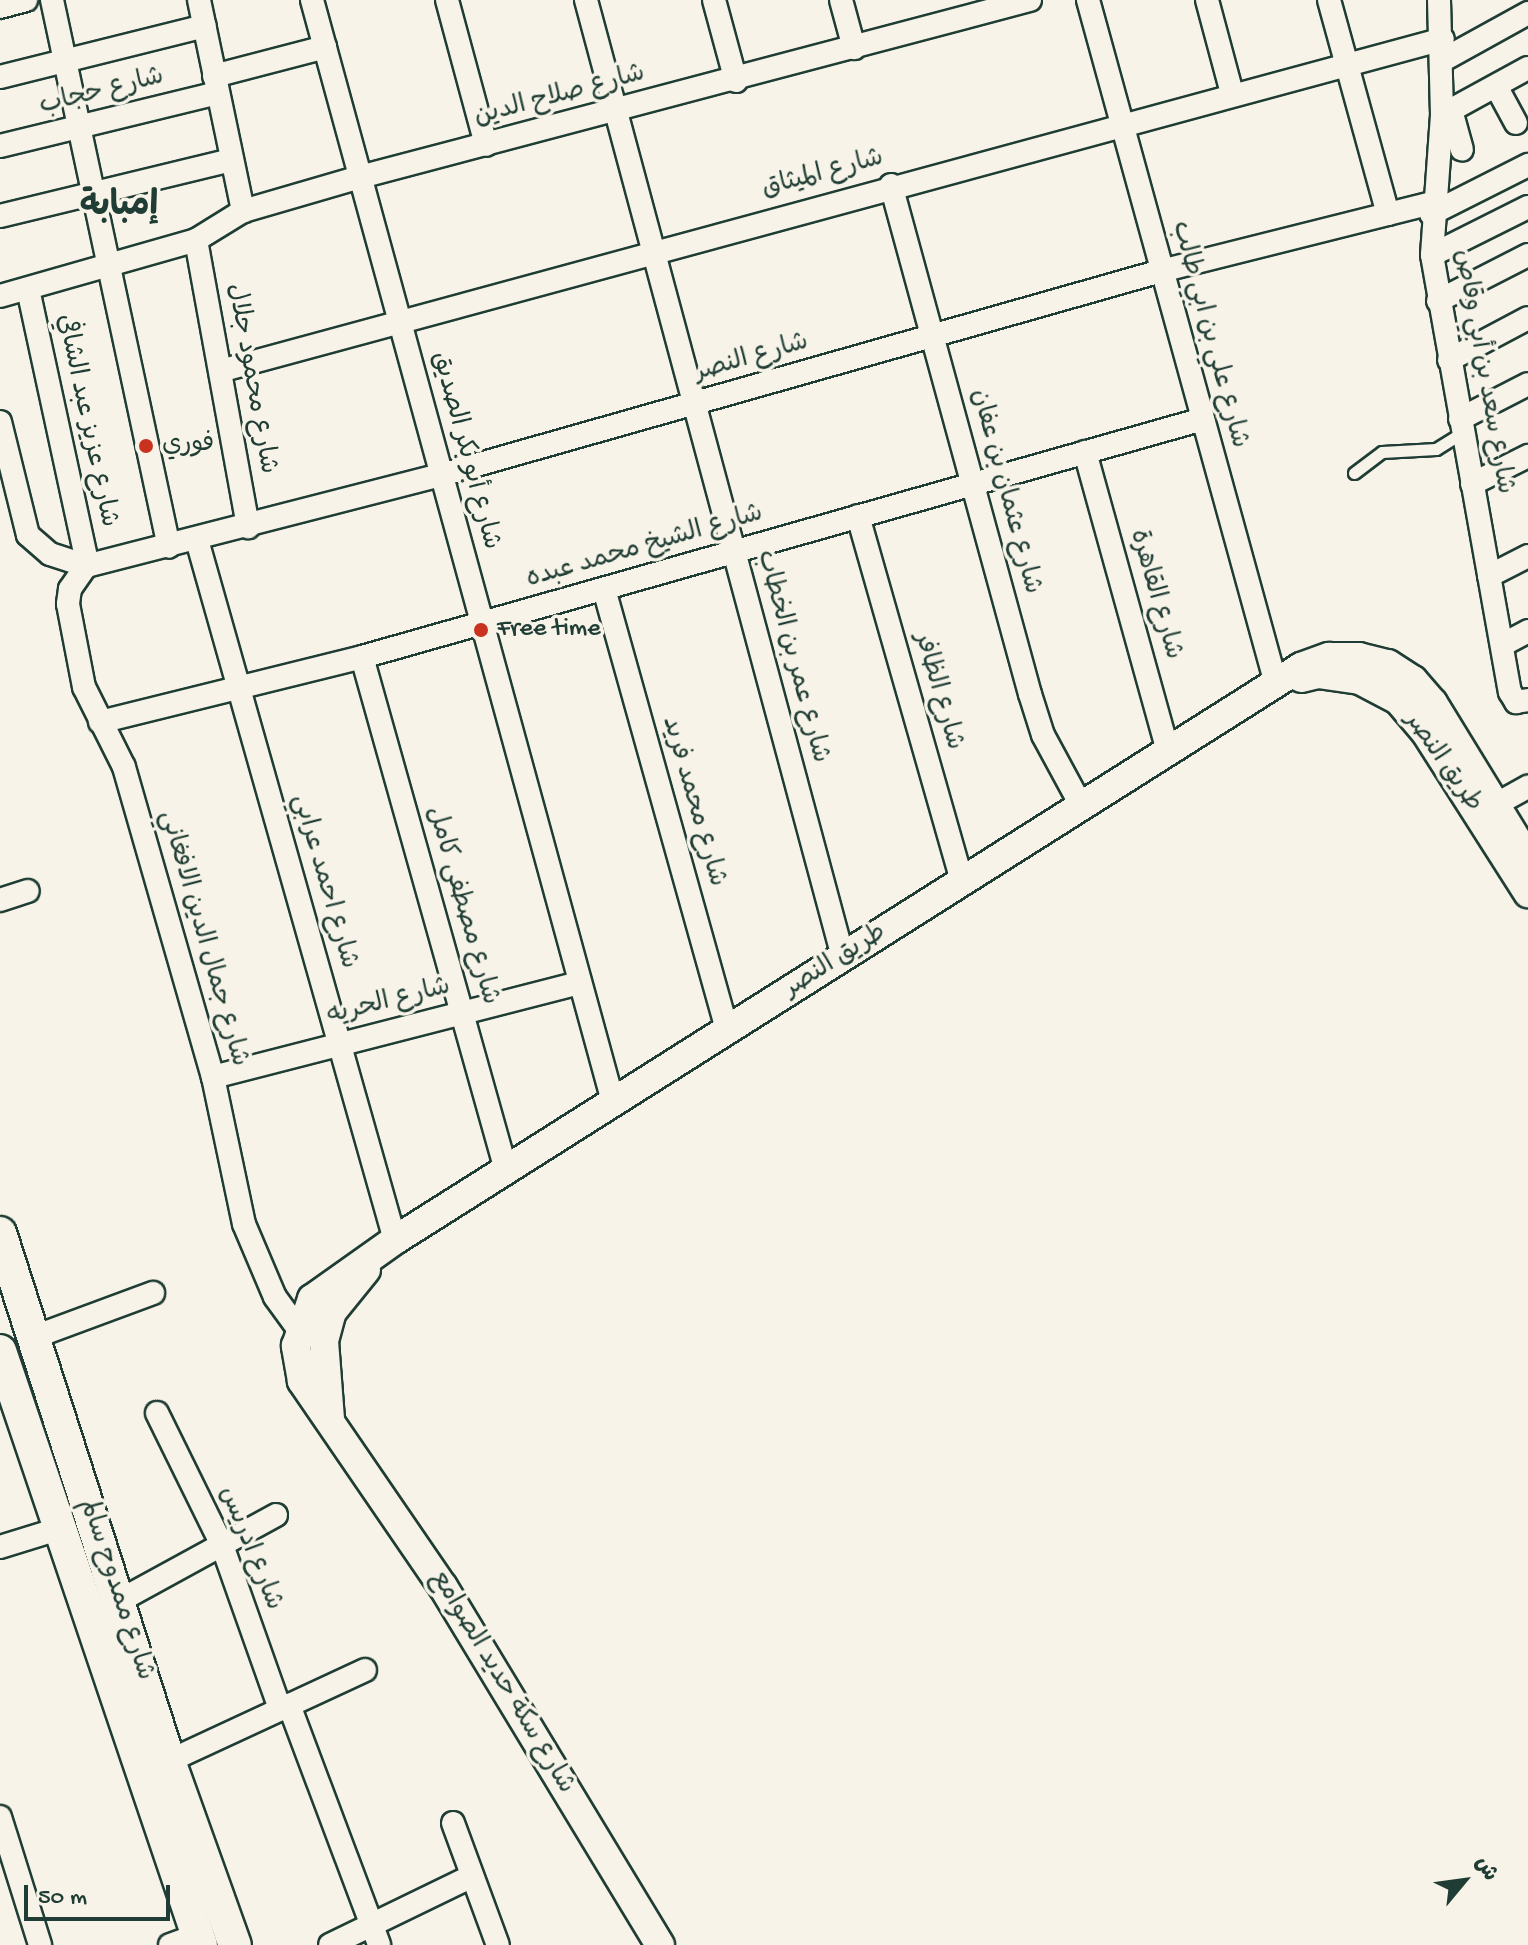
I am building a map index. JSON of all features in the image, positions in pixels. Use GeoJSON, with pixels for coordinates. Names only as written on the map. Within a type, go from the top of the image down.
{"type":"FeatureCollection","features":[{"type":"Feature","properties":{"kind":"main road","name":"شارع ممدوح سالم"},"geometry":{"type":"LineString","coordinates":[[2,1247],[34,1337],[169,1761],[235,1945]]}},
{"type":"Feature","properties":{"kind":"main road","name":"شارع ممدوح سالم"},"geometry":{"type":"LineString","coordinates":[[0,1351],[190,1942]]}},
{"type":"Feature","properties":{"kind":"street"},"geometry":{"type":"LineString","coordinates":[[0,7],[26,0]]}},
{"type":"Feature","properties":{"kind":"street"},"geometry":{"type":"LineString","coordinates":[[52,0],[97,196],[169,547]]}},
{"type":"Feature","properties":{"kind":"street"},"geometry":{"type":"LineString","coordinates":[[199,0],[243,211]]}},
{"type":"Feature","properties":{"kind":"street","name":"شارع أبو بكر الصديق"},"geometry":{"type":"LineString","coordinates":[[312,0],[613,1102]]}},
{"type":"Feature","properties":{"kind":"street"},"geometry":{"type":"LineString","coordinates":[[447,0],[486,145]]}},
{"type":"Feature","properties":{"kind":"street","name":"شارع عمر بن الخطاب"},"geometry":{"type":"LineString","coordinates":[[586,0],[843,957]]}},
{"type":"Feature","properties":{"kind":"street"},"geometry":{"type":"LineString","coordinates":[[714,0],[736,81]]}},
{"type":"Feature","properties":{"kind":"street"},"geometry":{"type":"LineString","coordinates":[[841,0],[854,48]]}},
{"type":"Feature","properties":{"kind":"street","name":"شارع صلاح الدين"},"geometry":{"type":"LineString","coordinates":[[0,296],[112,267],[196,240],[243,211],[360,177],[736,81],[854,48],[966,8],[1030,0]]}},
{"type":"Feature","properties":{"kind":"street","name":"شارع علي بن ابي طالب"},"geometry":{"type":"LineString","coordinates":[[1088,0],[1276,684]]}},
{"type":"Feature","properties":{"kind":"street"},"geometry":{"type":"LineString","coordinates":[[1207,0],[1232,93]]}},
{"type":"Feature","properties":{"kind":"street"},"geometry":{"type":"LineString","coordinates":[[1329,0],[1388,214]]}},
{"type":"Feature","properties":{"kind":"street","name":"شارع سعد بن أبي وقاص"},"geometry":{"type":"LineString","coordinates":[[1439,0],[1447,112],[1432,209],[1432,255],[1502,645],[1522,701]]}},
{"type":"Feature","properties":{"kind":"street","name":"شارع الميثاق"},"geometry":{"type":"LineString","coordinates":[[220,371],[891,185],[1123,129],[1232,93],[1346,64],[1443,50],[1528,13]]}},
{"type":"Feature","properties":{"kind":"street"},"geometry":{"type":"LineString","coordinates":[[0,77],[205,26]]}},
{"type":"Feature","properties":{"kind":"street","name":"شارع حجاب"},"geometry":{"type":"LineString","coordinates":[[0,146],[81,127],[325,47]]}},
{"type":"Feature","properties":{"kind":"street"},"geometry":{"type":"LineString","coordinates":[[1462,150],[1447,112],[1528,68]]}},
{"type":"Feature","properties":{"kind":"street"},"geometry":{"type":"LineString","coordinates":[[1496,86],[1516,123]]}},
{"type":"Feature","properties":{"kind":"street"},"geometry":{"type":"LineString","coordinates":[[0,216],[97,196],[231,160]]}},
{"type":"Feature","properties":{"kind":"street","name":"شارع النصر"},"geometry":{"type":"LineString","coordinates":[[87,566],[441,475],[1161,271],[1388,214],[1432,209],[1528,165]]}},
{"type":"Feature","properties":{"kind":"street","name":"شارع عثمان بن عفان"},"geometry":{"type":"LineString","coordinates":[[891,185],[1043,735],[1082,807]]}},
{"type":"Feature","properties":{"kind":"street"},"geometry":{"type":"LineString","coordinates":[[1432,255],[1528,207]]}},
{"type":"Feature","properties":{"kind":"street","name":"شارع محمود جلال"},"geometry":{"type":"LineString","coordinates":[[196,240],[248,527]]}},
{"type":"Feature","properties":{"kind":"street"},"geometry":{"type":"LineString","coordinates":[[1438,301],[1528,255]]}},
{"type":"Feature","properties":{"kind":"street","name":"شارع عزيز عبد الشافي"},"geometry":{"type":"LineString","coordinates":[[28,289],[87,566]]}},
{"type":"Feature","properties":{"kind":"street"},"geometry":{"type":"LineString","coordinates":[[1449,360],[1528,318]]}},
{"type":"Feature","properties":{"kind":"street"},"geometry":{"type":"LineString","coordinates":[[1461,426],[1528,384]]}},
{"type":"Feature","properties":{"kind":"street","name":"شارع الشيخ محمد عبده"},"geometry":{"type":"LineString","coordinates":[[100,722],[362,657],[1203,419]]}},
{"type":"Feature","properties":{"kind":"street"},"geometry":{"type":"LineString","coordinates":[[0,422],[28,535],[50,554],[87,566]]}},
{"type":"Feature","properties":{"kind":"street","name":"شارع القاهرة"},"geometry":{"type":"LineString","coordinates":[[1085,452],[1168,752]]}},
{"type":"Feature","properties":{"kind":"street"},"geometry":{"type":"LineString","coordinates":[[1472,484],[1528,456]]}},
{"type":"Feature","properties":{"kind":"street","name":"شارع الظافر"},"geometry":{"type":"LineString","coordinates":[[858,516],[962,882]]}},
{"type":"Feature","properties":{"kind":"street","name":"شارع احمد عرابي"},"geometry":{"type":"LineString","coordinates":[[197,540],[395,1240]]}},
{"type":"Feature","properties":{"kind":"street"},"geometry":{"type":"LineString","coordinates":[[1489,576],[1528,556]]}},
{"type":"Feature","properties":{"kind":"street","name":"شارع جمال الدين الافغاني"},"geometry":{"type":"LineString","coordinates":[[87,566],[70,589],[68,604],[84,687],[124,767],[213,1077],[249,1236],[275,1297],[298,1329]]}},
{"type":"Feature","properties":{"kind":"street","name":"شارع محمد فريد"},"geometry":{"type":"LineString","coordinates":[[604,589],[727,1030]]}},
{"type":"Feature","properties":{"kind":"street"},"geometry":{"type":"LineString","coordinates":[[1502,645],[1528,631]]}},
{"type":"Feature","properties":{"kind":"street","name":"شارع مصطفى كامل"},"geometry":{"type":"LineString","coordinates":[[362,657],[506,1170]]}},
{"type":"Feature","properties":{"kind":"street","name":"طريق النصر"},"geometry":{"type":"LineString","coordinates":[[395,1240],[1301,667],[1329,657],[1359,657],[1388,664],[1413,680],[1433,703],[1528,858]]}},
{"type":"Feature","properties":{"kind":"street","name":"طريق النصر"},"geometry":{"type":"LineString","coordinates":[[1276,684],[1318,674],[1346,678],[1398,700],[1426,733],[1528,893]]}},
{"type":"Feature","properties":{"kind":"street"},"geometry":{"type":"LineString","coordinates":[[1495,805],[1528,787]]}},
{"type":"Feature","properties":{"kind":"street"},"geometry":{"type":"LineString","coordinates":[[0,900],[28,891]]}},
{"type":"Feature","properties":{"kind":"street","name":"شارع الحريه"},"geometry":{"type":"LineString","coordinates":[[213,1077],[579,983]]}},
{"type":"Feature","properties":{"kind":"street"},"geometry":{"type":"LineString","coordinates":[[298,1329],[324,1287],[395,1240]]}},
{"type":"Feature","properties":{"kind":"street"},"geometry":{"type":"LineString","coordinates":[[331,1428],[324,1341],[332,1312],[349,1287],[395,1240]]}},
{"type":"Feature","properties":{"kind":"street"},"geometry":{"type":"LineString","coordinates":[[34,1337],[153,1293]]}},
{"type":"Feature","properties":{"kind":"street","name":"شارع سكة حديد الصوامع"},"geometry":{"type":"LineString","coordinates":[[298,1329],[302,1381],[331,1428],[443,1587],[660,1945]]}},
{"type":"Feature","properties":{"kind":"street","name":"شارع ادريس"},"geometry":{"type":"LineString","coordinates":[[157,1413],[222,1545],[375,1935]]}},
{"type":"Feature","properties":{"kind":"street"},"geometry":{"type":"LineString","coordinates":[[119,1601],[276,1515]]}},
{"type":"Feature","properties":{"kind":"street"},"geometry":{"type":"LineString","coordinates":[[0,1547],[58,1529]]}},
{"type":"Feature","properties":{"kind":"street"},"geometry":{"type":"LineString","coordinates":[[169,1761],[365,1670]]}},
{"type":"Feature","properties":{"kind":"street"},"geometry":{"type":"LineString","coordinates":[[0,1817],[40,1945]]}},
{"type":"Feature","properties":{"kind":"street"},"geometry":{"type":"LineString","coordinates":[[453,1823],[498,1945]]}},
{"type":"Feature","properties":{"kind":"street"},"geometry":{"type":"LineString","coordinates":[[330,1945],[375,1935],[472,1876]]}},
{"type":"Feature","properties":{"kind":"lane"},"geometry":{"type":"LineString","coordinates":[[1354,473],[1382,452],[1436,449],[1461,426]]}},
{"type":"Feature","properties":{"kind":"place","name":"فوري"},"geometry":{"type":"Point","coordinates":[146,446]}},
{"type":"Feature","properties":{"kind":"place","name":"Free time"},"geometry":{"type":"Point","coordinates":[481,630]}},
{"type":"Feature","properties":{"kind":"district","name":"إمبابة"},"geometry":{"type":"Point","coordinates":[119,209]}}]}
